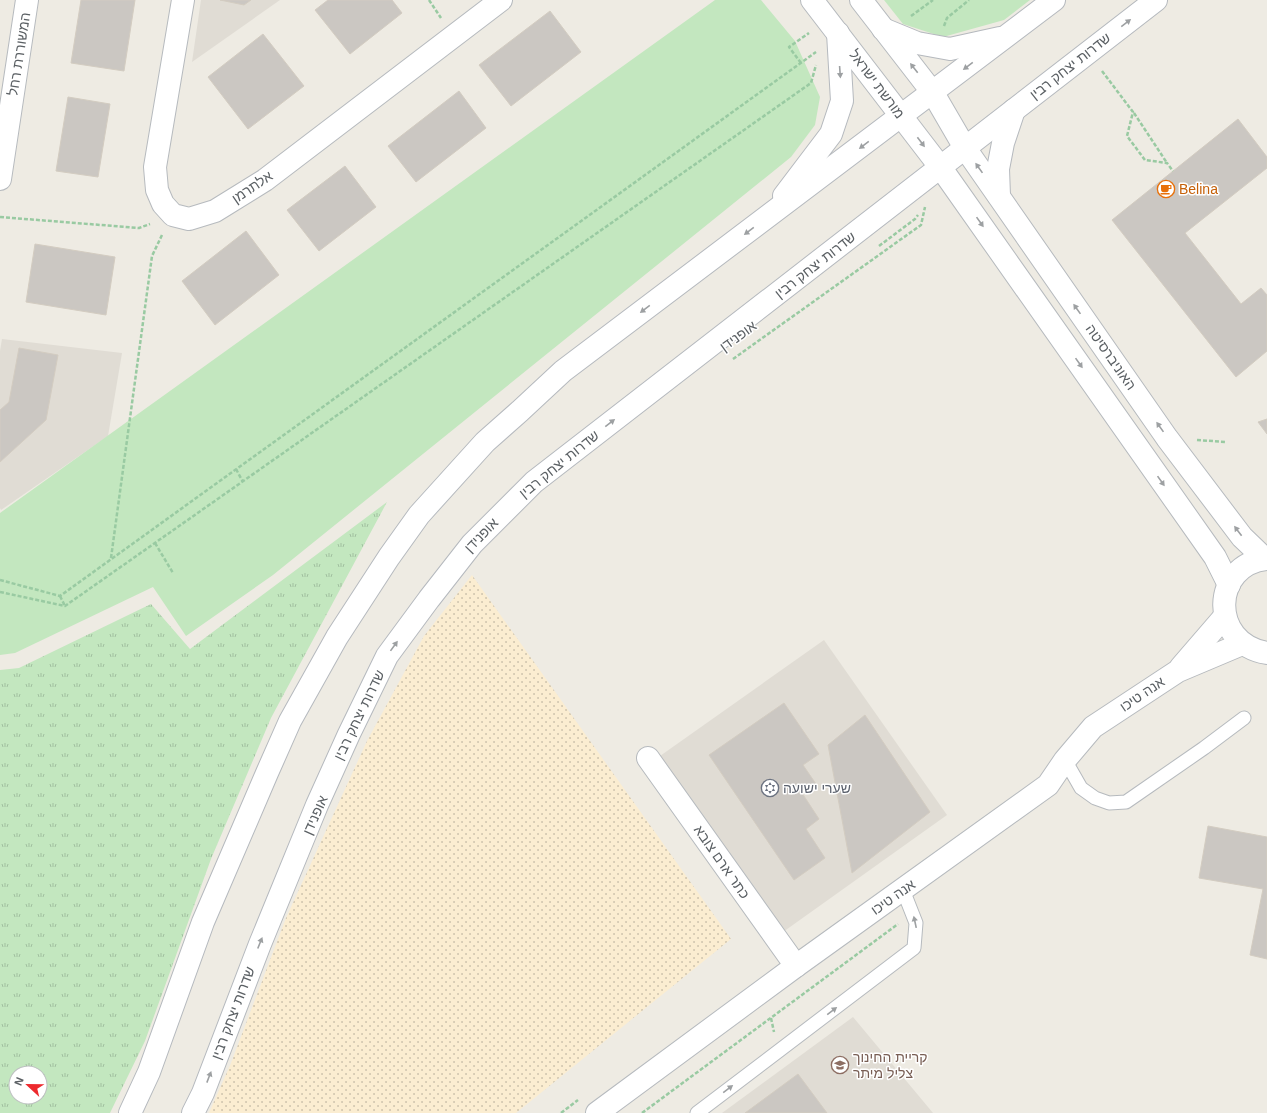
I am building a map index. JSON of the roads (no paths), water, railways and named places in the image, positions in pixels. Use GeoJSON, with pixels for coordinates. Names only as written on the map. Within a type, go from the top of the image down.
{"type":"FeatureCollection","features":[{"type":"Feature","properties":{"kind":"street","name":"המשוררת רחל"},"geometry":{"type":"LineString","coordinates":[[0,179],[27,0]]}},
{"type":"Feature","properties":{"kind":"street","name":"אלתרמן"},"geometry":{"type":"LineString","coordinates":[[183,0],[155,167],[157,190],[163,204],[172,215],[189,219],[215,211],[265,180],[501,0]]}},
{"type":"Feature","properties":{"kind":"street","name":"מורשת ישראל"},"geometry":{"type":"LineString","coordinates":[[812,0],[941,168]]}},
{"type":"Feature","properties":{"kind":"street"},"geometry":{"type":"LineString","coordinates":[[861,0],[933,93],[965,148]]}},
{"type":"Feature","properties":{"kind":"street"},"geometry":{"type":"LineString","coordinates":[[130,1113],[149,1072],[203,922],[290,720],[337,637],[389,557],[418,516],[485,442],[563,371],[933,93],[1054,0]]}},
{"type":"Feature","properties":{"kind":"street","name":"שדרות יצחק רבין"},"geometry":{"type":"LineString","coordinates":[[193,1113],[203,1093],[260,944],[317,805],[349,734],[387,656],[428,599],[472,544],[534,482],[1156,0]]}},
{"type":"Feature","properties":{"kind":"street"},"geometry":{"type":"LineString","coordinates":[[770,216],[831,134],[842,101],[832,26]]}},
{"type":"Feature","properties":{"kind":"street"},"geometry":{"type":"LineString","coordinates":[[883,29],[917,43],[950,49],[1007,36]]}},
{"type":"Feature","properties":{"kind":"street"},"geometry":{"type":"LineString","coordinates":[[999,196],[998,169],[1003,143],[1014,110]]}},
{"type":"Feature","properties":{"kind":"street","name":"האוניברסיטה"},"geometry":{"type":"LineString","coordinates":[[965,148],[1167,438],[1242,537],[1266,559]]}},
{"type":"Feature","properties":{"kind":"street"},"geometry":{"type":"LineString","coordinates":[[941,168],[1215,557],[1229,585]]}},
{"type":"Feature","properties":{"kind":"street"},"geometry":{"type":"LineString","coordinates":[[1266,559],[1250,564],[1238,573],[1229,585],[1225,597],[1224,610],[1232,633],[1242,644],[1256,651],[1267,653]]}},
{"type":"Feature","properties":{"kind":"street","name":"אנה טיכו"},"geometry":{"type":"LineString","coordinates":[[1178,671],[1225,616]]}},
{"type":"Feature","properties":{"kind":"street","name":"אנה טיכו"},"geometry":{"type":"LineString","coordinates":[[597,1113],[796,966],[1048,785],[1065,760],[1093,727],[1178,671],[1242,644]]}},
{"type":"Feature","properties":{"kind":"street","name":"כתר ארם צובא"},"geometry":{"type":"LineString","coordinates":[[648,758],[796,966]]}},
{"type":"Feature","properties":{"kind":"lane"},"geometry":{"type":"LineString","coordinates":[[1065,760],[1081,788],[1095,798],[1109,803],[1126,802],[1204,748],[1244,718]]}},
{"type":"Feature","properties":{"kind":"lane"},"geometry":{"type":"LineString","coordinates":[[697,1113],[914,948],[916,923],[903,890]]}},
{"type":"Feature","properties":{"kind":"place","name":"Belina"},"geometry":{"type":"Point","coordinates":[1166,189]}},
{"type":"Feature","properties":{"kind":"place","name":"שערי ישועה"},"geometry":{"type":"Point","coordinates":[770,788]}},
{"type":"Feature","properties":{"kind":"place","name":"קריית החינוך צליל מיתר"},"geometry":{"type":"Point","coordinates":[840,1065]}}]}
